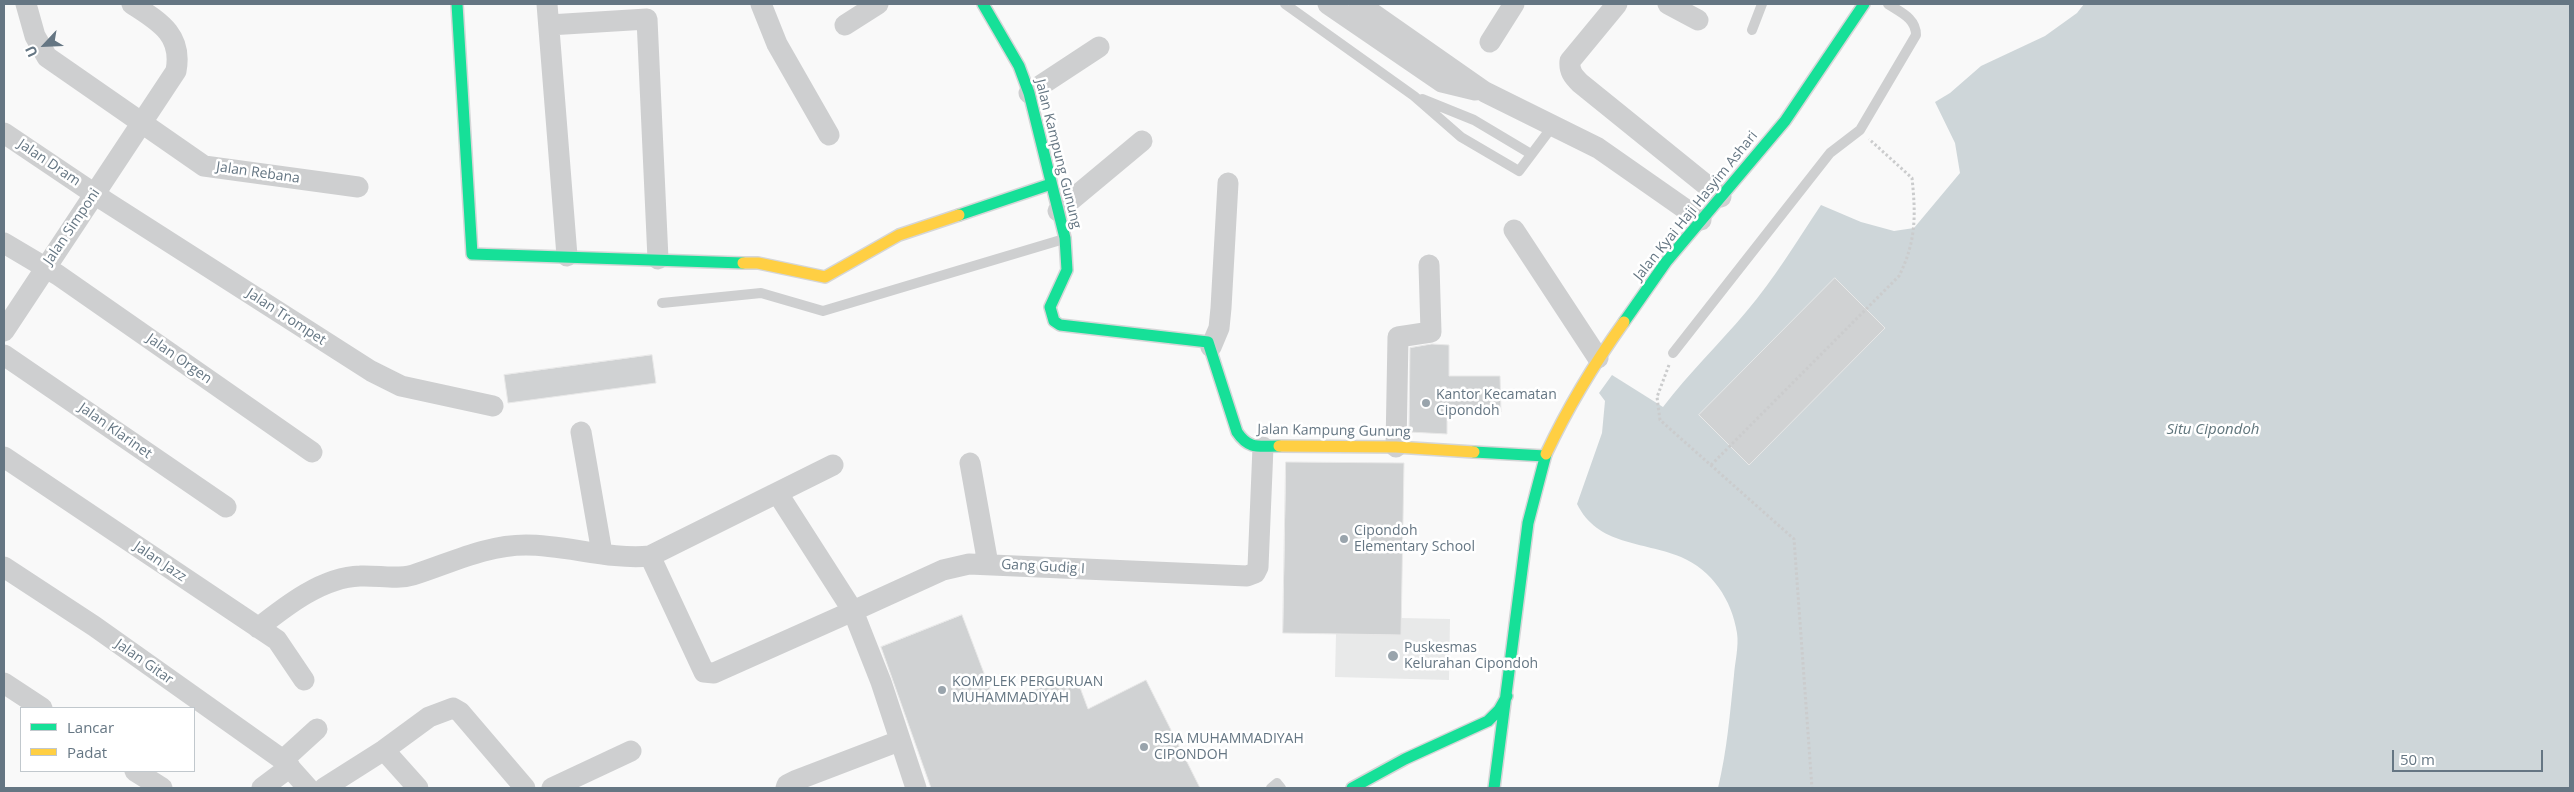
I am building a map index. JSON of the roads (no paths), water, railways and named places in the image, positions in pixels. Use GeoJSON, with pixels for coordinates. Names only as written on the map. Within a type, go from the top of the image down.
{"type":"FeatureCollection","features":[{"type":"Feature","properties":{"kind":"street","name":"Jalan Rebana"},"geometry":{"type":"LineString","coordinates":[[26,4],[35,36],[47,56],[204,166],[358,186]]}},
{"type":"Feature","properties":{"kind":"street","name":"Jalan Simponi"},"geometry":{"type":"LineString","coordinates":[[4,331],[176,70],[179,58],[164,25],[132,4]]}},
{"type":"Feature","properties":{"kind":"street"},"geometry":{"type":"LineString","coordinates":[[457,4],[472,254],[758,263],[825,277],[899,235],[1051,184]]}},
{"type":"Feature","properties":{"kind":"street"},"geometry":{"type":"LineString","coordinates":[[547,4],[567,256]]}},
{"type":"Feature","properties":{"kind":"street"},"geometry":{"type":"LineString","coordinates":[[761,4],[777,44],[829,135]]}},
{"type":"Feature","properties":{"kind":"street"},"geometry":{"type":"LineString","coordinates":[[846,25],[878,4]]}},
{"type":"Feature","properties":{"kind":"street","name":"Jalan Kampung Gunung"},"geometry":{"type":"LineString","coordinates":[[983,4],[1019,66],[1029,93],[1065,238],[1067,270],[1050,307],[1054,321],[1060,325],[1205,340],[1212,347],[1237,432],[1248,444],[1263,447],[1396,447],[1544,456]]}},
{"type":"Feature","properties":{"kind":"street"},"geometry":{"type":"LineString","coordinates":[[1328,4],[1442,82],[1485,92]]}},
{"type":"Feature","properties":{"kind":"street"},"geometry":{"type":"LineString","coordinates":[[1358,4],[1485,92],[1552,127],[1598,148],[1701,220]]}},
{"type":"Feature","properties":{"kind":"street"},"geometry":{"type":"LineString","coordinates":[[1490,42],[1514,4]]}},
{"type":"Feature","properties":{"kind":"street"},"geometry":{"type":"LineString","coordinates":[[1617,4],[1570,61],[1572,75],[1721,197]]}},
{"type":"Feature","properties":{"kind":"street"},"geometry":{"type":"LineString","coordinates":[[1668,4],[1698,20]]}},
{"type":"Feature","properties":{"kind":"street","name":"Jalan Kyai Haji Hasyim Ashari"},"geometry":{"type":"LineString","coordinates":[[1494,788],[1508,696],[1528,523],[1544,456],[1563,418],[1598,358],[1666,262],[1785,121],[1864,4]]}},
{"type":"Feature","properties":{"kind":"street"},"geometry":{"type":"LineString","coordinates":[[549,25],[647,18],[658,259]]}},
{"type":"Feature","properties":{"kind":"street"},"geometry":{"type":"LineString","coordinates":[[1029,93],[1099,47]]}},
{"type":"Feature","properties":{"kind":"street","name":"Jalan Dram"},"geometry":{"type":"LineString","coordinates":[[4,133],[94,194]]}},
{"type":"Feature","properties":{"kind":"street"},"geometry":{"type":"LineString","coordinates":[[1058,211],[1142,141]]}},
{"type":"Feature","properties":{"kind":"street"},"geometry":{"type":"LineString","coordinates":[[1212,347],[1218,328],[1221,308],[1228,183]]}},
{"type":"Feature","properties":{"kind":"street","name":"Jalan Trompet"},"geometry":{"type":"LineString","coordinates":[[94,194],[371,371],[401,386],[493,406]]}},
{"type":"Feature","properties":{"kind":"street"},"geometry":{"type":"LineString","coordinates":[[1514,230],[1598,358]]}},
{"type":"Feature","properties":{"kind":"street","name":"Jalan Orgen"},"geometry":{"type":"LineString","coordinates":[[4,243],[66,281],[312,452]]}},
{"type":"Feature","properties":{"kind":"street"},"geometry":{"type":"LineString","coordinates":[[1396,447],[1398,337],[1431,332],[1429,265]]}},
{"type":"Feature","properties":{"kind":"street","name":"Jalan Klarinet"},"geometry":{"type":"LineString","coordinates":[[4,354],[226,507]]}},
{"type":"Feature","properties":{"kind":"street"},"geometry":{"type":"LineString","coordinates":[[581,432],[602,553]]}},
{"type":"Feature","properties":{"kind":"street","name":"Gang Gudig I"},"geometry":{"type":"LineString","coordinates":[[650,556],[704,672],[714,673],[943,570],[957,566],[988,564],[1149,573],[1252,575],[1258,567],[1263,447]]}},
{"type":"Feature","properties":{"kind":"street","name":"Jalan Jazz"},"geometry":{"type":"LineString","coordinates":[[4,457],[283,645],[304,680]]}},
{"type":"Feature","properties":{"kind":"street"},"geometry":{"type":"LineString","coordinates":[[970,463],[988,564]]}},
{"type":"Feature","properties":{"kind":"street"},"geometry":{"type":"LineString","coordinates":[[258,628],[311,591],[331,580],[361,576],[411,575],[502,546],[546,545],[602,553],[650,556],[833,465]]}},
{"type":"Feature","properties":{"kind":"street"},"geometry":{"type":"LineString","coordinates":[[778,494],[853,611],[881,682],[916,788]]}},
{"type":"Feature","properties":{"kind":"street","name":"Jalan Gitar"},"geometry":{"type":"LineString","coordinates":[[4,567],[94,626],[287,763],[308,788]]}},
{"type":"Feature","properties":{"kind":"street"},"geometry":{"type":"LineString","coordinates":[[4,683],[40,707]]}},
{"type":"Feature","properties":{"kind":"street","name":"Jalan Kyai Haji Hasyim Ashari"},"geometry":{"type":"LineString","coordinates":[[1352,788],[1405,759],[1469,730],[1494,716],[1508,696]]}},
{"type":"Feature","properties":{"kind":"street"},"geometry":{"type":"LineString","coordinates":[[324,788],[384,750],[430,717],[452,708],[460,712],[525,788]]}},
{"type":"Feature","properties":{"kind":"street"},"geometry":{"type":"LineString","coordinates":[[262,788],[318,728]]}},
{"type":"Feature","properties":{"kind":"street"},"geometry":{"type":"LineString","coordinates":[[1469,730],[1486,738],[1494,752],[1497,764]]}},
{"type":"Feature","properties":{"kind":"street"},"geometry":{"type":"LineString","coordinates":[[786,788],[787,785],[797,780],[899,741]]}},
{"type":"Feature","properties":{"kind":"street"},"geometry":{"type":"LineString","coordinates":[[384,750],[418,788]]}},
{"type":"Feature","properties":{"kind":"street"},"geometry":{"type":"LineString","coordinates":[[552,788],[631,751]]}},
{"type":"Feature","properties":{"kind":"street"},"geometry":{"type":"LineString","coordinates":[[138,772],[162,788]]}},
{"type":"Feature","properties":{"kind":"lane"},"geometry":{"type":"LineString","coordinates":[[1284,4],[1414,96],[1461,137],[1519,171],[1552,127]]}},
{"type":"Feature","properties":{"kind":"lane"},"geometry":{"type":"LineString","coordinates":[[1752,30],[1762,4]]}},
{"type":"Feature","properties":{"kind":"lane"},"geometry":{"type":"LineString","coordinates":[[1673,353],[1830,153],[1860,130],[1916,34],[1915,24],[1912,20],[1888,4]]}},
{"type":"Feature","properties":{"kind":"lane"},"geometry":{"type":"LineString","coordinates":[[1414,96],[1474,120],[1531,154]]}},
{"type":"Feature","properties":{"kind":"lane"},"geometry":{"type":"LineString","coordinates":[[662,302],[761,293],[823,311],[1065,238]]}},
{"type":"Feature","properties":{"kind":"lane"},"geometry":{"type":"LineString","coordinates":[[1271,788],[1278,783],[1281,788]]}},
{"type":"Feature","properties":{"kind":"water","name":"Situ Cipondoh"},"geometry":{"type":"Polygon","coordinates":[[[2084,4],[2570,4],[2570,788],[1718,788],[1726,746],[1737,649],[1737,633],[1734,621],[1719,588],[1702,570],[1681,557],[1609,535],[1597,528],[1586,518],[1577,504],[1602,433],[1605,401],[1599,393],[1612,375],[1663,407],[1756,299],[1785,260],[1821,205],[1861,222],[1894,231],[1914,228],[1960,173],[1955,143],[1935,102],[1950,93],[1981,66],[2045,36],[2077,13],[2084,4]]]}},
{"type":"Feature","properties":{"kind":"place","name":"Kantor Kecamatan Cipondoh"},"geometry":{"type":"Point","coordinates":[1426,403]}},
{"type":"Feature","properties":{"kind":"place","name":"Cipondoh Elementary School"},"geometry":{"type":"Point","coordinates":[1344,539]}},
{"type":"Feature","properties":{"kind":"place","name":"Puskesmas Kelurahan Cipondoh"},"geometry":{"type":"Point","coordinates":[1393,656]}},
{"type":"Feature","properties":{"kind":"place","name":"KOMPLEK PERGURUAN MUHAMMADIYAH"},"geometry":{"type":"Point","coordinates":[942,690]}},
{"type":"Feature","properties":{"kind":"place","name":"RSIA MUHAMMADIYAH CIPONDOH"},"geometry":{"type":"Point","coordinates":[1144,747]}}]}
